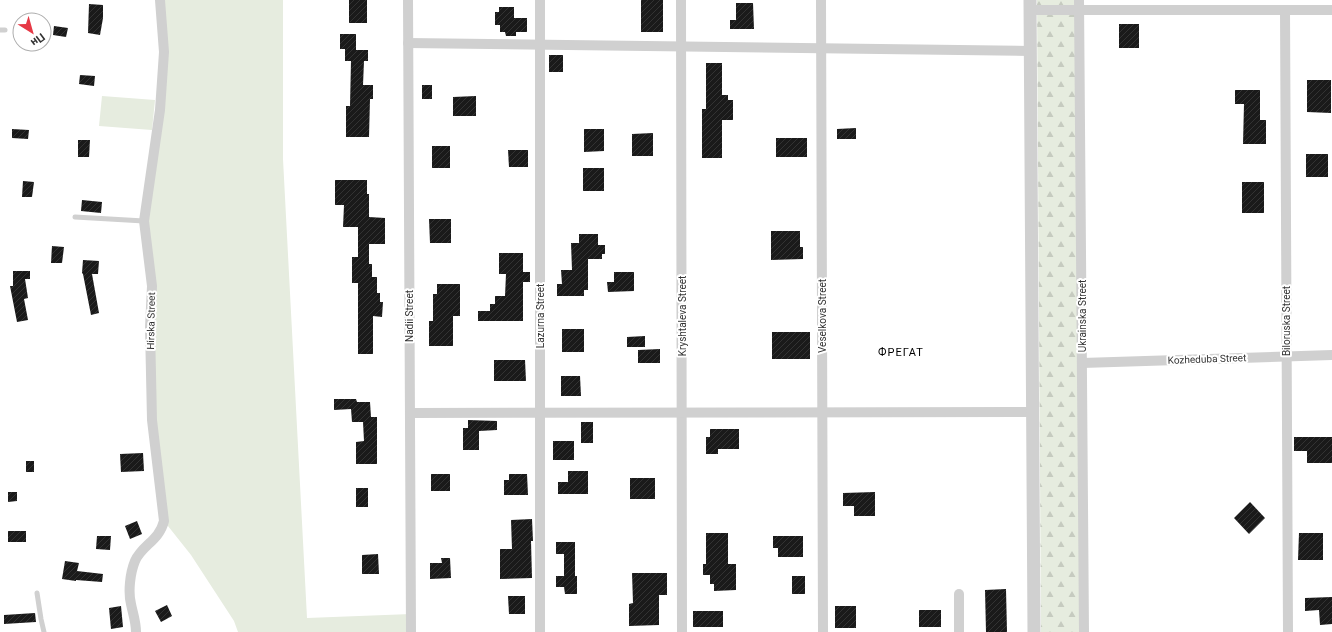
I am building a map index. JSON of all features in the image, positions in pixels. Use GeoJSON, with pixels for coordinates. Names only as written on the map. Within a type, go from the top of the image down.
{"type":"FeatureCollection","features":[{"type":"Feature","properties":{"kind":"street","name":"Hirska Street"},"geometry":{"type":"LineString","coordinates":[[136,632],[136,622],[130,603],[130,581],[135,561],[139,554],[153,541],[162,529],[164,521],[152,420],[150,328],[152,286],[144,221],[160,110],[164,52],[160,0]]}},
{"type":"Feature","properties":{"kind":"street","name":"Nadii Street"},"geometry":{"type":"LineString","coordinates":[[408,0],[411,632]]}},
{"type":"Feature","properties":{"kind":"street","name":"Lazurna Street"},"geometry":{"type":"LineString","coordinates":[[540,0],[540,632]]}},
{"type":"Feature","properties":{"kind":"street","name":"Kryshtaleva Street"},"geometry":{"type":"LineString","coordinates":[[681,0],[682,632]]}},
{"type":"Feature","properties":{"kind":"street","name":"Veselkova Street"},"geometry":{"type":"LineString","coordinates":[[821,0],[823,632]]}},
{"type":"Feature","properties":{"kind":"street"},"geometry":{"type":"LineString","coordinates":[[1034,632],[1030,5],[1285,10],[1301,5],[1332,10]]}},
{"type":"Feature","properties":{"kind":"street","name":"Ukrainska Street"},"geometry":{"type":"LineString","coordinates":[[1079,5],[1084,632]]}},
{"type":"Feature","properties":{"kind":"street","name":"Biloruska Street"},"geometry":{"type":"LineString","coordinates":[[1285,10],[1288,632]]}},
{"type":"Feature","properties":{"kind":"street"},"geometry":{"type":"LineString","coordinates":[[408,43],[1030,51]]}},
{"type":"Feature","properties":{"kind":"street","name":"Kozheduba Street"},"geometry":{"type":"LineString","coordinates":[[1082,364],[1332,355]]}},
{"type":"Feature","properties":{"kind":"street"},"geometry":{"type":"LineString","coordinates":[[410,413],[1032,412]]}},
{"type":"Feature","properties":{"kind":"street"},"geometry":{"type":"LineString","coordinates":[[959,594],[959,632]]}},
{"type":"Feature","properties":{"kind":"lane"},"geometry":{"type":"LineString","coordinates":[[75,217],[144,221]]}},
{"type":"Feature","properties":{"kind":"lane"},"geometry":{"type":"LineString","coordinates":[[37,593],[44,632]]}},
{"type":"Feature","properties":{"kind":"green space"},"geometry":{"type":"Polygon","coordinates":[[[160,0],[283,0],[283,159],[307,618],[411,614],[411,632],[238,632],[234,621],[191,555],[164,521],[144,221],[160,110],[160,0]]]}},
{"type":"Feature","properties":{"kind":"green space"},"geometry":{"type":"Polygon","coordinates":[[[1037,0],[1079,0],[1084,632],[1041,632],[1037,0]]]}},
{"type":"Feature","properties":{"kind":"green space"},"geometry":{"type":"Polygon","coordinates":[[[102,96],[155,100],[152,130],[99,126],[102,96]]]}},
{"type":"Feature","properties":{"kind":"building"},"geometry":{"type":"Polygon","coordinates":[[[349,0],[367,0],[367,23],[349,23],[349,0]]]}},
{"type":"Feature","properties":{"kind":"building"},"geometry":{"type":"Polygon","coordinates":[[[641,0],[663,0],[663,32],[641,32],[641,0]]]}},
{"type":"Feature","properties":{"kind":"building"},"geometry":{"type":"Polygon","coordinates":[[[736,3],[753,3],[754,29],[730,29],[730,20],[736,20],[736,3]]]}},
{"type":"Feature","properties":{"kind":"building"},"geometry":{"type":"Polygon","coordinates":[[[89,4],[103,5],[103,18],[100,35],[88,33],[89,4]]]}},
{"type":"Feature","properties":{"kind":"building"},"geometry":{"type":"Polygon","coordinates":[[[499,7],[514,7],[514,18],[527,18],[527,32],[516,32],[516,36],[506,36],[505,32],[500,32],[500,25],[495,25],[495,12],[499,12],[499,7]]]}},
{"type":"Feature","properties":{"kind":"building"},"geometry":{"type":"Polygon","coordinates":[[[1119,24],[1139,24],[1139,48],[1119,48],[1119,24]]]}},
{"type":"Feature","properties":{"kind":"building"},"geometry":{"type":"Polygon","coordinates":[[[54,26],[68,28],[66,37],[53,35],[54,26]]]}},
{"type":"Feature","properties":{"kind":"building"},"geometry":{"type":"Polygon","coordinates":[[[340,34],[356,34],[356,50],[368,50],[368,61],[364,61],[363,85],[373,85],[373,99],[370,99],[369,137],[346,137],[346,106],[350,106],[351,61],[345,61],[345,49],[340,49],[340,34]]]}},
{"type":"Feature","properties":{"kind":"building"},"geometry":{"type":"Polygon","coordinates":[[[549,55],[563,55],[563,72],[549,72],[549,55]]]}},
{"type":"Feature","properties":{"kind":"building"},"geometry":{"type":"Polygon","coordinates":[[[706,63],[722,63],[722,95],[728,95],[728,100],[733,100],[733,120],[722,120],[722,158],[702,158],[702,109],[706,109],[706,63]]]}},
{"type":"Feature","properties":{"kind":"building"},"geometry":{"type":"Polygon","coordinates":[[[80,75],[95,76],[94,86],[79,84],[80,75]]]}},
{"type":"Feature","properties":{"kind":"building"},"geometry":{"type":"Polygon","coordinates":[[[1307,80],[1331,80],[1331,113],[1307,112],[1307,80]]]}},
{"type":"Feature","properties":{"kind":"building"},"geometry":{"type":"Polygon","coordinates":[[[422,85],[432,85],[432,99],[422,99],[422,85]]]}},
{"type":"Feature","properties":{"kind":"building"},"geometry":{"type":"Polygon","coordinates":[[[1235,90],[1260,90],[1260,120],[1266,120],[1266,144],[1243,144],[1244,104],[1235,104],[1235,90]]]}},
{"type":"Feature","properties":{"kind":"building"},"geometry":{"type":"Polygon","coordinates":[[[476,96],[476,116],[453,116],[453,97],[476,96]]]}},
{"type":"Feature","properties":{"kind":"building"},"geometry":{"type":"Polygon","coordinates":[[[856,128],[856,139],[837,139],[837,129],[856,128]]]}},
{"type":"Feature","properties":{"kind":"building"},"geometry":{"type":"Polygon","coordinates":[[[12,129],[29,130],[28,139],[12,138],[12,129]]]}},
{"type":"Feature","properties":{"kind":"building"},"geometry":{"type":"Polygon","coordinates":[[[584,129],[604,129],[604,151],[584,152],[584,129]]]}},
{"type":"Feature","properties":{"kind":"building"},"geometry":{"type":"Polygon","coordinates":[[[653,133],[653,156],[632,156],[632,134],[653,133]]]}},
{"type":"Feature","properties":{"kind":"building"},"geometry":{"type":"Polygon","coordinates":[[[776,138],[807,138],[807,157],[776,157],[776,138]]]}},
{"type":"Feature","properties":{"kind":"building"},"geometry":{"type":"Polygon","coordinates":[[[78,140],[90,140],[89,157],[78,157],[78,140]]]}},
{"type":"Feature","properties":{"kind":"building"},"geometry":{"type":"Polygon","coordinates":[[[432,146],[450,146],[450,168],[432,168],[432,146]]]}},
{"type":"Feature","properties":{"kind":"building"},"geometry":{"type":"Polygon","coordinates":[[[508,150],[528,150],[528,167],[509,167],[508,150]]]}},
{"type":"Feature","properties":{"kind":"building"},"geometry":{"type":"Polygon","coordinates":[[[1306,154],[1328,154],[1328,177],[1306,177],[1306,154]]]}},
{"type":"Feature","properties":{"kind":"building"},"geometry":{"type":"Polygon","coordinates":[[[583,168],[604,168],[604,191],[583,191],[583,168]]]}},
{"type":"Feature","properties":{"kind":"building"},"geometry":{"type":"Polygon","coordinates":[[[335,180],[367,180],[367,194],[369,194],[369,217],[385,218],[385,244],[369,244],[369,264],[372,264],[372,277],[377,277],[377,293],[380,293],[380,302],[383,302],[382,317],[373,316],[373,354],[358,354],[358,283],[352,283],[352,257],[358,257],[358,227],[343,227],[344,205],[335,205],[335,180]]]}},
{"type":"Feature","properties":{"kind":"building"},"geometry":{"type":"Polygon","coordinates":[[[23,181],[34,182],[32,197],[22,197],[23,181]]]}},
{"type":"Feature","properties":{"kind":"building"},"geometry":{"type":"Polygon","coordinates":[[[1242,182],[1264,182],[1264,213],[1242,213],[1242,182]]]}},
{"type":"Feature","properties":{"kind":"building"},"geometry":{"type":"Polygon","coordinates":[[[82,200],[102,202],[101,213],[81,211],[82,200]]]}},
{"type":"Feature","properties":{"kind":"building"},"geometry":{"type":"Polygon","coordinates":[[[429,219],[451,219],[451,243],[430,243],[429,219]]]}},
{"type":"Feature","properties":{"kind":"building"},"geometry":{"type":"Polygon","coordinates":[[[771,231],[800,231],[800,247],[803,247],[803,259],[771,260],[771,231]]]}},
{"type":"Feature","properties":{"kind":"building"},"geometry":{"type":"Polygon","coordinates":[[[579,234],[598,234],[598,245],[605,245],[605,254],[602,254],[602,259],[588,259],[588,290],[584,290],[584,296],[557,296],[557,284],[562,284],[561,270],[572,270],[571,243],[579,243],[579,234]]]}},
{"type":"Feature","properties":{"kind":"building"},"geometry":{"type":"Polygon","coordinates":[[[52,246],[64,247],[62,263],[51,263],[52,246]]]}},
{"type":"Feature","properties":{"kind":"building"},"geometry":{"type":"Polygon","coordinates":[[[499,253],[523,253],[523,272],[530,272],[530,282],[523,282],[523,321],[478,321],[478,311],[490,311],[490,304],[495,304],[495,296],[505,296],[506,274],[499,274],[499,253]]]}},
{"type":"Feature","properties":{"kind":"building"},"geometry":{"type":"Polygon","coordinates":[[[83,260],[99,261],[98,274],[92,274],[99,313],[91,315],[82,273],[83,260]]]}},
{"type":"Feature","properties":{"kind":"building"},"geometry":{"type":"Polygon","coordinates":[[[13,271],[30,271],[30,279],[25,279],[28,298],[24,299],[28,320],[17,322],[10,286],[13,286],[13,271]]]}},
{"type":"Feature","properties":{"kind":"building"},"geometry":{"type":"Polygon","coordinates":[[[614,272],[634,272],[634,291],[608,292],[607,282],[614,282],[614,272]]]}},
{"type":"Feature","properties":{"kind":"building"},"geometry":{"type":"Polygon","coordinates":[[[437,284],[460,284],[460,316],[453,316],[453,346],[429,346],[429,321],[433,321],[433,294],[437,294],[437,284]]]}},
{"type":"Feature","properties":{"kind":"building"},"geometry":{"type":"Polygon","coordinates":[[[562,329],[584,329],[584,352],[562,352],[562,329]]]}},
{"type":"Feature","properties":{"kind":"building"},"geometry":{"type":"Polygon","coordinates":[[[772,332],[810,332],[810,359],[772,359],[772,332]]]}},
{"type":"Feature","properties":{"kind":"building"},"geometry":{"type":"Polygon","coordinates":[[[645,336],[645,347],[627,347],[627,337],[645,336]]]}},
{"type":"Feature","properties":{"kind":"building"},"geometry":{"type":"Polygon","coordinates":[[[660,349],[660,363],[638,363],[638,350],[660,349]]]}},
{"type":"Feature","properties":{"kind":"building"},"geometry":{"type":"Polygon","coordinates":[[[494,360],[525,360],[526,381],[494,381],[494,360]]]}},
{"type":"Feature","properties":{"kind":"building"},"geometry":{"type":"Polygon","coordinates":[[[561,376],[580,376],[581,396],[561,396],[561,376]]]}},
{"type":"Feature","properties":{"kind":"building"},"geometry":{"type":"Polygon","coordinates":[[[334,399],[356,399],[357,402],[370,402],[371,417],[377,417],[377,464],[356,464],[356,442],[364,441],[363,422],[352,422],[351,409],[334,410],[334,399]]]}},
{"type":"Feature","properties":{"kind":"building"},"geometry":{"type":"Polygon","coordinates":[[[468,420],[497,421],[497,430],[479,431],[479,450],[463,450],[463,428],[468,428],[468,420]]]}},
{"type":"Feature","properties":{"kind":"building"},"geometry":{"type":"Polygon","coordinates":[[[581,422],[593,422],[593,443],[581,443],[581,422]]]}},
{"type":"Feature","properties":{"kind":"building"},"geometry":{"type":"Polygon","coordinates":[[[710,429],[739,429],[739,449],[718,449],[718,454],[706,454],[706,437],[710,437],[710,429]]]}},
{"type":"Feature","properties":{"kind":"building"},"geometry":{"type":"Polygon","coordinates":[[[1294,437],[1332,437],[1332,463],[1307,463],[1307,451],[1294,451],[1294,437]]]}},
{"type":"Feature","properties":{"kind":"building"},"geometry":{"type":"Polygon","coordinates":[[[553,441],[574,441],[574,460],[553,460],[553,441]]]}},
{"type":"Feature","properties":{"kind":"building"},"geometry":{"type":"Polygon","coordinates":[[[143,453],[144,471],[121,472],[120,454],[143,453]]]}},
{"type":"Feature","properties":{"kind":"building"},"geometry":{"type":"Polygon","coordinates":[[[26,461],[34,461],[34,472],[26,472],[26,461]]]}},
{"type":"Feature","properties":{"kind":"building"},"geometry":{"type":"Polygon","coordinates":[[[568,471],[588,471],[588,494],[558,494],[558,482],[568,482],[568,471]]]}},
{"type":"Feature","properties":{"kind":"building"},"geometry":{"type":"Polygon","coordinates":[[[431,474],[450,474],[450,491],[431,491],[431,474]]]}},
{"type":"Feature","properties":{"kind":"building"},"geometry":{"type":"Polygon","coordinates":[[[509,474],[527,474],[528,495],[504,495],[504,480],[509,480],[509,474]]]}},
{"type":"Feature","properties":{"kind":"building"},"geometry":{"type":"Polygon","coordinates":[[[630,478],[655,478],[655,499],[630,499],[630,478]]]}},
{"type":"Feature","properties":{"kind":"building"},"geometry":{"type":"Polygon","coordinates":[[[356,488],[368,488],[368,507],[356,507],[356,488]]]}},
{"type":"Feature","properties":{"kind":"building"},"geometry":{"type":"Polygon","coordinates":[[[8,492],[17,492],[17,501],[8,502],[8,492]]]}},
{"type":"Feature","properties":{"kind":"building"},"geometry":{"type":"Polygon","coordinates":[[[875,492],[875,516],[854,516],[854,506],[843,506],[843,493],[875,492]]]}},
{"type":"Feature","properties":{"kind":"building"},"geometry":{"type":"Polygon","coordinates":[[[1250,502],[1265,518],[1249,534],[1234,518],[1250,502]]]}},
{"type":"Feature","properties":{"kind":"building"},"geometry":{"type":"Polygon","coordinates":[[[532,519],[532,578],[500,579],[500,549],[512,549],[511,520],[532,519]]]}},
{"type":"Feature","properties":{"kind":"building"},"geometry":{"type":"Polygon","coordinates":[[[137,521],[142,534],[130,539],[125,526],[137,521]]]}},
{"type":"Feature","properties":{"kind":"building"},"geometry":{"type":"Polygon","coordinates":[[[8,531],[26,531],[26,542],[8,542],[8,531]]]}},
{"type":"Feature","properties":{"kind":"building"},"geometry":{"type":"Polygon","coordinates":[[[706,533],[728,533],[728,564],[736,564],[736,590],[714,591],[714,584],[710,584],[710,575],[703,575],[703,564],[706,564],[706,533]]]}},
{"type":"Feature","properties":{"kind":"building"},"geometry":{"type":"Polygon","coordinates":[[[1299,533],[1323,533],[1323,560],[1298,560],[1299,533]]]}},
{"type":"Feature","properties":{"kind":"building"},"geometry":{"type":"Polygon","coordinates":[[[97,536],[111,536],[110,550],[96,549],[97,536]]]}},
{"type":"Feature","properties":{"kind":"building"},"geometry":{"type":"Polygon","coordinates":[[[773,536],[803,536],[803,557],[778,557],[778,548],[773,548],[773,536]]]}},
{"type":"Feature","properties":{"kind":"building"},"geometry":{"type":"Polygon","coordinates":[[[556,542],[575,542],[575,576],[577,576],[577,594],[565,594],[564,587],[556,587],[556,576],[564,576],[564,554],[556,554],[556,542]]]}},
{"type":"Feature","properties":{"kind":"building"},"geometry":{"type":"Polygon","coordinates":[[[378,554],[379,574],[362,574],[362,555],[378,554]]]}},
{"type":"Feature","properties":{"kind":"building"},"geometry":{"type":"Polygon","coordinates":[[[441,558],[450,558],[451,578],[430,579],[430,563],[442,563],[441,558]]]}},
{"type":"Feature","properties":{"kind":"building"},"geometry":{"type":"Polygon","coordinates":[[[65,561],[79,563],[77,571],[103,574],[102,582],[62,579],[65,561]]]}},
{"type":"Feature","properties":{"kind":"building"},"geometry":{"type":"Polygon","coordinates":[[[632,573],[667,573],[667,595],[659,595],[659,625],[629,626],[629,604],[633,603],[632,573]]]}},
{"type":"Feature","properties":{"kind":"building"},"geometry":{"type":"Polygon","coordinates":[[[792,576],[805,576],[805,594],[792,594],[792,576]]]}},
{"type":"Feature","properties":{"kind":"building"},"geometry":{"type":"Polygon","coordinates":[[[1006,589],[1007,632],[986,632],[985,590],[1006,589]]]}},
{"type":"Feature","properties":{"kind":"building"},"geometry":{"type":"Polygon","coordinates":[[[508,596],[525,596],[525,614],[509,614],[508,596]]]}},
{"type":"Feature","properties":{"kind":"building"},"geometry":{"type":"Polygon","coordinates":[[[1332,597],[1332,624],[1320,625],[1319,610],[1305,611],[1305,598],[1332,597]]]}},
{"type":"Feature","properties":{"kind":"building"},"geometry":{"type":"Polygon","coordinates":[[[167,605],[172,616],[161,622],[155,611],[167,605]]]}},
{"type":"Feature","properties":{"kind":"building"},"geometry":{"type":"Polygon","coordinates":[[[121,606],[123,627],[111,629],[109,608],[121,606]]]}},
{"type":"Feature","properties":{"kind":"building"},"geometry":{"type":"Polygon","coordinates":[[[835,606],[856,606],[856,628],[835,628],[835,606]]]}},
{"type":"Feature","properties":{"kind":"building"},"geometry":{"type":"Polygon","coordinates":[[[919,610],[941,610],[941,627],[919,627],[919,610]]]}},
{"type":"Feature","properties":{"kind":"building"},"geometry":{"type":"Polygon","coordinates":[[[693,611],[723,611],[723,627],[693,627],[693,611]]]}},
{"type":"Feature","properties":{"kind":"building"},"geometry":{"type":"Polygon","coordinates":[[[35,613],[36,622],[4,624],[4,615],[35,613]]]}},
{"type":"Feature","properties":{"kind":"district","name":"ФРЕГАТ"},"geometry":{"type":"Point","coordinates":[901,352]}}]}
